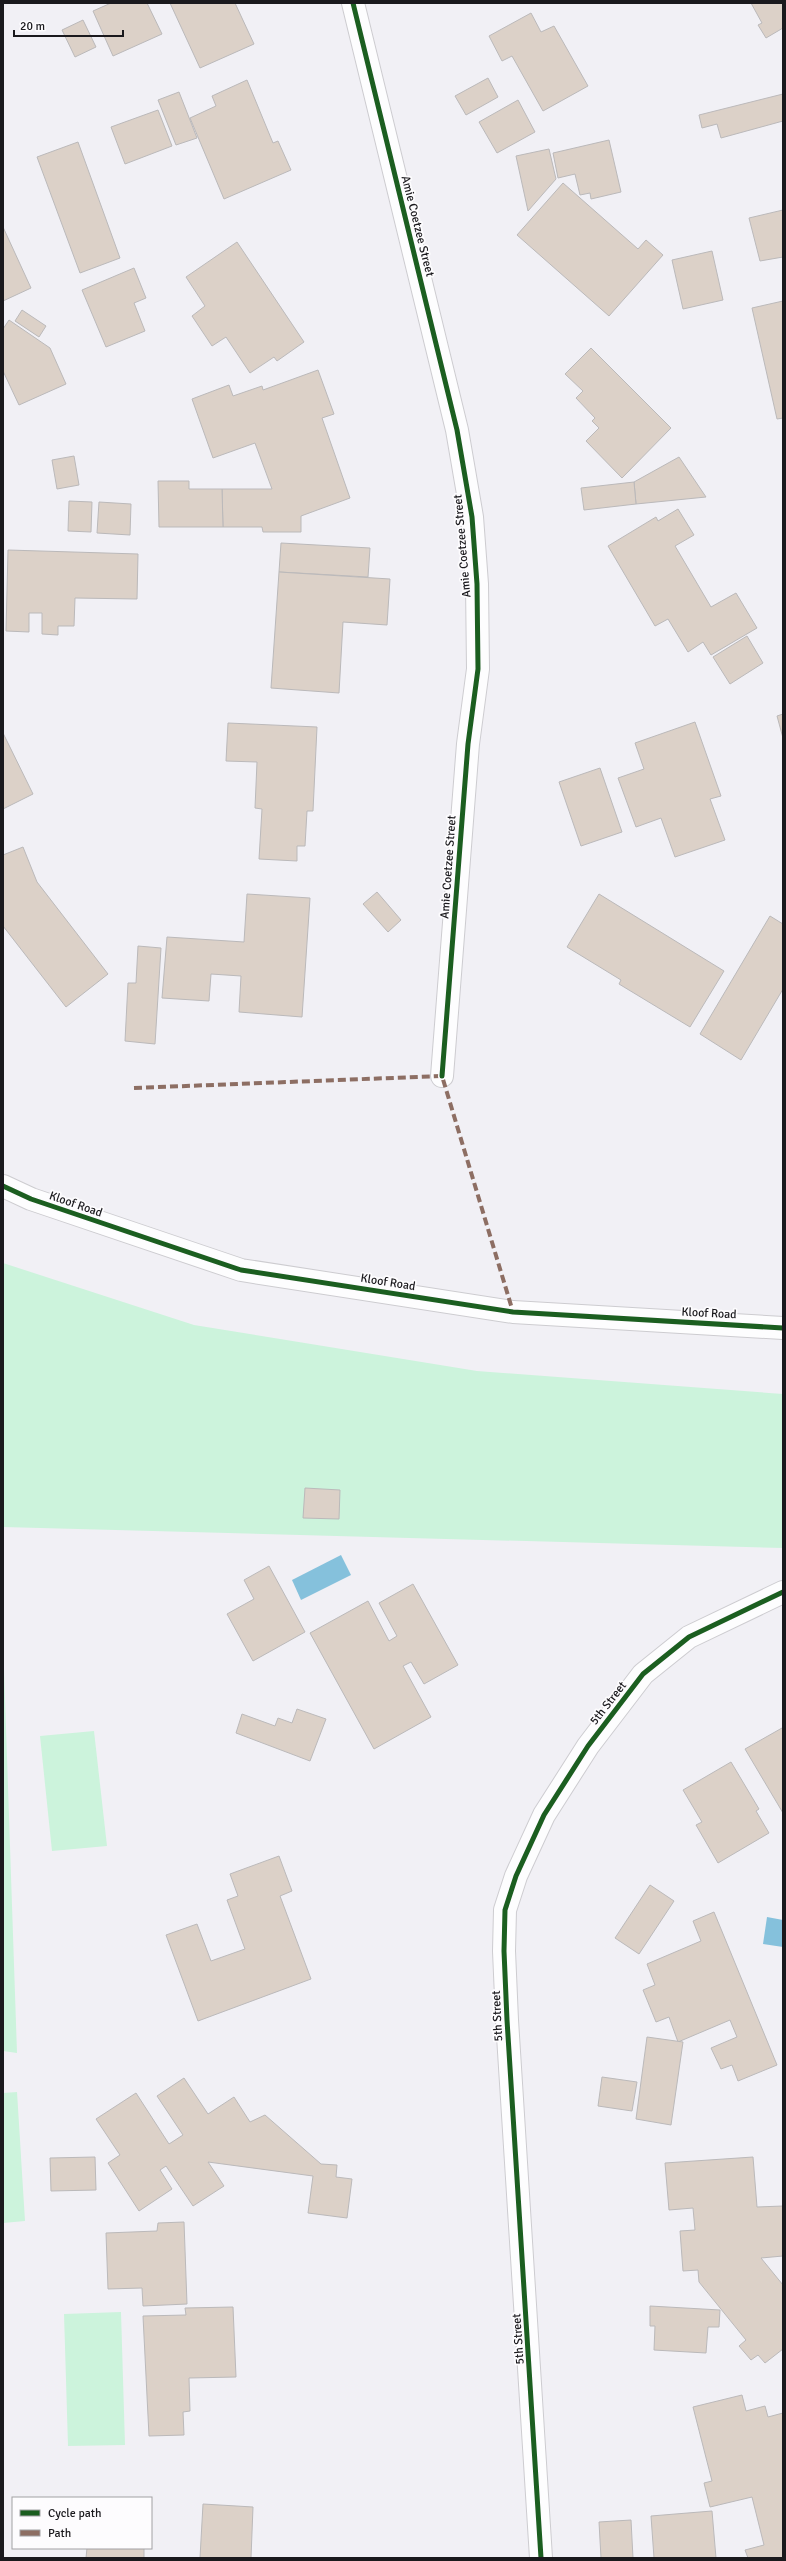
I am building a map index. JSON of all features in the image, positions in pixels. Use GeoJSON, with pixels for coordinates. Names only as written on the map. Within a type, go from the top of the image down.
{"type":"FeatureCollection","features":[{"type":"Feature","properties":{"kind":"street","name":"Amie Coetzee Street"},"geometry":{"type":"LineString","coordinates":[[353,3],[457,430],[472,517],[477,584],[478,669],[468,744],[442,1076]]}},
{"type":"Feature","properties":{"kind":"street","name":"Kloof Road"},"geometry":{"type":"LineString","coordinates":[[3,1186],[31,1199],[241,1270],[513,1312],[783,1328]]}},
{"type":"Feature","properties":{"kind":"street","name":"5th Street"},"geometry":{"type":"LineString","coordinates":[[541,2558],[507,2020],[504,1951],[505,1910],[516,1876],[544,1815],[588,1746],[643,1674],[689,1637],[783,1592]]}},
{"type":"Feature","properties":{"kind":"green space"},"geometry":{"type":"Polygon","coordinates":[[[3,1263],[194,1325],[477,1371],[783,1394],[783,1548],[3,1527],[3,1263]]]}},
{"type":"Feature","properties":{"kind":"green space"},"geometry":{"type":"Polygon","coordinates":[[[3,1639],[17,2053],[3,2051],[3,1639]]]}},
{"type":"Feature","properties":{"kind":"green space"},"geometry":{"type":"Polygon","coordinates":[[[94,1731],[107,1846],[52,1851],[40,1736],[94,1731]]]}},
{"type":"Feature","properties":{"kind":"green space"},"geometry":{"type":"Polygon","coordinates":[[[17,2092],[25,2221],[3,2223],[3,2093],[17,2092]]]}},
{"type":"Feature","properties":{"kind":"green space"},"geometry":{"type":"Polygon","coordinates":[[[121,2312],[125,2445],[68,2446],[64,2314],[121,2312]]]}},
{"type":"Feature","properties":{"kind":"water"},"geometry":{"type":"Polygon","coordinates":[[[341,1555],[351,1575],[301,1600],[292,1580],[341,1555]]]}},
{"type":"Feature","properties":{"kind":"water"},"geometry":{"type":"Polygon","coordinates":[[[767,1917],[783,1920],[783,1947],[763,1944],[767,1917]]]}},
{"type":"Feature","properties":{"kind":"building"},"geometry":{"type":"Polygon","coordinates":[[[111,3],[147,3],[162,34],[113,56],[93,11],[111,3]]]}},
{"type":"Feature","properties":{"kind":"building"},"geometry":{"type":"Polygon","coordinates":[[[170,3],[235,3],[254,44],[200,68],[170,3]]]}},
{"type":"Feature","properties":{"kind":"building"},"geometry":{"type":"Polygon","coordinates":[[[751,3],[783,3],[783,28],[766,38],[758,25],[762,23],[751,3]]]}},
{"type":"Feature","properties":{"kind":"building"},"geometry":{"type":"Polygon","coordinates":[[[531,13],[541,32],[554,26],[588,86],[543,111],[512,56],[502,61],[489,36],[531,13]]]}},
{"type":"Feature","properties":{"kind":"building"},"geometry":{"type":"Polygon","coordinates":[[[83,20],[96,47],[75,57],[62,30],[83,20]]]}},
{"type":"Feature","properties":{"kind":"building"},"geometry":{"type":"Polygon","coordinates":[[[488,78],[498,97],[466,115],[455,96],[488,78]]]}},
{"type":"Feature","properties":{"kind":"building"},"geometry":{"type":"Polygon","coordinates":[[[247,80],[273,143],[278,141],[291,170],[224,199],[190,118],[216,106],[212,96],[247,80]]]}},
{"type":"Feature","properties":{"kind":"building"},"geometry":{"type":"Polygon","coordinates":[[[179,92],[197,138],[176,145],[158,100],[179,92]]]}},
{"type":"Feature","properties":{"kind":"building"},"geometry":{"type":"Polygon","coordinates":[[[783,94],[783,121],[721,138],[717,124],[702,128],[699,115],[783,94]]]}},
{"type":"Feature","properties":{"kind":"building"},"geometry":{"type":"Polygon","coordinates":[[[518,100],[535,132],[497,153],[479,122],[518,100]]]}},
{"type":"Feature","properties":{"kind":"building"},"geometry":{"type":"Polygon","coordinates":[[[158,110],[172,146],[125,164],[111,127],[158,110]]]}},
{"type":"Feature","properties":{"kind":"building"},"geometry":{"type":"Polygon","coordinates":[[[609,140],[621,192],[591,199],[590,193],[580,195],[575,174],[558,178],[553,153],[609,140]]]}},
{"type":"Feature","properties":{"kind":"building"},"geometry":{"type":"Polygon","coordinates":[[[78,142],[120,258],[80,273],[37,157],[78,142]]]}},
{"type":"Feature","properties":{"kind":"building"},"geometry":{"type":"Polygon","coordinates":[[[549,149],[556,179],[528,211],[516,156],[549,149]]]}},
{"type":"Feature","properties":{"kind":"building"},"geometry":{"type":"Polygon","coordinates":[[[563,183],[638,249],[646,240],[663,255],[609,316],[517,235],[563,183]]]}},
{"type":"Feature","properties":{"kind":"building"},"geometry":{"type":"Polygon","coordinates":[[[783,210],[783,257],[760,261],[749,218],[783,210]]]}},
{"type":"Feature","properties":{"kind":"building"},"geometry":{"type":"Polygon","coordinates":[[[3,227],[31,288],[3,301],[3,227]]]}},
{"type":"Feature","properties":{"kind":"building"},"geometry":{"type":"Polygon","coordinates":[[[237,242],[304,342],[277,361],[274,357],[250,373],[226,337],[212,346],[192,316],[205,306],[186,277],[237,242]]]}},
{"type":"Feature","properties":{"kind":"building"},"geometry":{"type":"Polygon","coordinates":[[[712,251],[723,300],[683,309],[672,260],[712,251]]]}},
{"type":"Feature","properties":{"kind":"building"},"geometry":{"type":"Polygon","coordinates":[[[134,268],[146,298],[134,303],[145,331],[106,347],[82,290],[134,268]]]}},
{"type":"Feature","properties":{"kind":"building"},"geometry":{"type":"Polygon","coordinates":[[[783,301],[783,418],[777,419],[752,308],[783,301]]]}},
{"type":"Feature","properties":{"kind":"building"},"geometry":{"type":"Polygon","coordinates":[[[22,310],[46,326],[39,337],[15,321],[22,310]]]}},
{"type":"Feature","properties":{"kind":"building"},"geometry":{"type":"Polygon","coordinates":[[[9,320],[50,348],[66,384],[19,405],[3,371],[3,329],[9,320]]]}},
{"type":"Feature","properties":{"kind":"building"},"geometry":{"type":"Polygon","coordinates":[[[591,348],[671,428],[622,478],[586,441],[599,428],[592,421],[595,418],[576,398],[583,391],[565,374],[591,348]]]}},
{"type":"Feature","properties":{"kind":"building"},"geometry":{"type":"Polygon","coordinates":[[[318,370],[334,414],[322,418],[350,498],[301,516],[301,532],[263,532],[262,527],[223,527],[222,489],[272,489],[255,443],[213,458],[192,399],[229,385],[233,396],[262,386],[263,390],[318,370]]]}},
{"type":"Feature","properties":{"kind":"building"},"geometry":{"type":"Polygon","coordinates":[[[74,456],[79,485],[57,489],[52,460],[74,456]]]}},
{"type":"Feature","properties":{"kind":"building"},"geometry":{"type":"Polygon","coordinates":[[[679,457],[706,497],[636,504],[634,482],[679,457]]]}},
{"type":"Feature","properties":{"kind":"building"},"geometry":{"type":"Polygon","coordinates":[[[158,481],[189,481],[189,489],[222,489],[223,527],[159,527],[158,481]]]}},
{"type":"Feature","properties":{"kind":"building"},"geometry":{"type":"Polygon","coordinates":[[[634,482],[636,504],[584,510],[581,488],[634,482]]]}},
{"type":"Feature","properties":{"kind":"building"},"geometry":{"type":"Polygon","coordinates":[[[69,501],[92,502],[91,532],[68,531],[69,501]]]}},
{"type":"Feature","properties":{"kind":"building"},"geometry":{"type":"Polygon","coordinates":[[[99,502],[131,504],[130,535],[97,533],[99,502]]]}},
{"type":"Feature","properties":{"kind":"building"},"geometry":{"type":"Polygon","coordinates":[[[678,509],[694,535],[675,546],[711,607],[736,593],[757,628],[711,655],[703,642],[688,652],[668,619],[655,626],[608,546],[656,517],[658,521],[678,509]]]}},
{"type":"Feature","properties":{"kind":"building"},"geometry":{"type":"Polygon","coordinates":[[[281,543],[370,548],[368,577],[279,572],[281,543]]]}},
{"type":"Feature","properties":{"kind":"building"},"geometry":{"type":"Polygon","coordinates":[[[8,550],[138,554],[137,599],[75,598],[74,626],[58,626],[58,635],[42,634],[42,613],[29,613],[29,632],[6,631],[8,550]]]}},
{"type":"Feature","properties":{"kind":"building"},"geometry":{"type":"Polygon","coordinates":[[[279,572],[390,579],[387,625],[343,622],[339,693],[271,688],[279,572]]]}},
{"type":"Feature","properties":{"kind":"building"},"geometry":{"type":"Polygon","coordinates":[[[747,636],[763,663],[730,684],[713,657],[747,636]]]}},
{"type":"Feature","properties":{"kind":"building"},"geometry":{"type":"Polygon","coordinates":[[[783,714],[783,738],[777,716],[783,714]]]}},
{"type":"Feature","properties":{"kind":"building"},"geometry":{"type":"Polygon","coordinates":[[[695,722],[721,796],[710,799],[725,840],[675,857],[661,818],[636,827],[618,778],[644,769],[635,743],[695,722]]]}},
{"type":"Feature","properties":{"kind":"building"},"geometry":{"type":"Polygon","coordinates":[[[228,723],[317,727],[313,811],[307,811],[305,846],[297,846],[297,861],[259,859],[262,809],[255,808],[257,762],[226,761],[228,723]]]}},
{"type":"Feature","properties":{"kind":"building"},"geometry":{"type":"Polygon","coordinates":[[[3,733],[33,794],[3,809],[3,733]]]}},
{"type":"Feature","properties":{"kind":"building"},"geometry":{"type":"Polygon","coordinates":[[[600,768],[622,832],[581,846],[559,782],[600,768]]]}},
{"type":"Feature","properties":{"kind":"building"},"geometry":{"type":"Polygon","coordinates":[[[23,847],[37,882],[108,974],[66,1007],[3,926],[3,855],[23,847]]]}},
{"type":"Feature","properties":{"kind":"building"},"geometry":{"type":"Polygon","coordinates":[[[377,892],[401,920],[388,932],[363,904],[377,892]]]}},
{"type":"Feature","properties":{"kind":"building"},"geometry":{"type":"Polygon","coordinates":[[[247,894],[310,898],[302,1017],[239,1012],[241,976],[211,974],[209,1001],[162,998],[167,937],[244,942],[247,894]]]}},
{"type":"Feature","properties":{"kind":"building"},"geometry":{"type":"Polygon","coordinates":[[[599,894],[724,971],[690,1027],[619,984],[621,980],[567,947],[599,894]]]}},
{"type":"Feature","properties":{"kind":"building"},"geometry":{"type":"Polygon","coordinates":[[[770,916],[783,924],[783,989],[741,1060],[700,1034],[770,916]]]}},
{"type":"Feature","properties":{"kind":"building"},"geometry":{"type":"Polygon","coordinates":[[[138,946],[161,948],[155,1044],[125,1041],[128,983],[136,983],[138,946]]]}},
{"type":"Feature","properties":{"kind":"building"},"geometry":{"type":"Polygon","coordinates":[[[305,1488],[340,1490],[339,1519],[303,1518],[305,1488]]]}},
{"type":"Feature","properties":{"kind":"building"},"geometry":{"type":"Polygon","coordinates":[[[269,1566],[305,1632],[253,1661],[227,1614],[254,1599],[244,1580],[269,1566]]]}},
{"type":"Feature","properties":{"kind":"building"},"geometry":{"type":"Polygon","coordinates":[[[413,1584],[458,1665],[424,1684],[411,1662],[403,1666],[431,1717],[374,1749],[310,1633],[368,1601],[389,1641],[397,1636],[379,1603],[413,1584]]]}},
{"type":"Feature","properties":{"kind":"building"},"geometry":{"type":"Polygon","coordinates":[[[297,1709],[326,1719],[310,1761],[236,1733],[242,1714],[275,1726],[278,1718],[292,1723],[297,1709]]]}},
{"type":"Feature","properties":{"kind":"building"},"geometry":{"type":"Polygon","coordinates":[[[782,1728],[783,1730],[783,1813],[745,1749],[782,1728]]]}},
{"type":"Feature","properties":{"kind":"building"},"geometry":{"type":"Polygon","coordinates":[[[731,1762],[759,1809],[756,1811],[769,1833],[718,1863],[696,1825],[702,1822],[683,1790],[731,1762]]]}},
{"type":"Feature","properties":{"kind":"building"},"geometry":{"type":"Polygon","coordinates":[[[279,1856],[292,1891],[280,1896],[311,1979],[198,2021],[166,1935],[197,1924],[211,1961],[245,1949],[227,1900],[238,1896],[230,1874],[279,1856]]]}},
{"type":"Feature","properties":{"kind":"building"},"geometry":{"type":"Polygon","coordinates":[[[650,1885],[674,1901],[639,1954],[615,1938],[650,1885]]]}},
{"type":"Feature","properties":{"kind":"building"},"geometry":{"type":"Polygon","coordinates":[[[714,1912],[777,2065],[738,2081],[732,2065],[721,2069],[711,2048],[737,2037],[730,2020],[678,2042],[669,2017],[656,2022],[643,1990],[655,1985],[647,1964],[701,1941],[693,1921],[714,1912]]]}},
{"type":"Feature","properties":{"kind":"building"},"geometry":{"type":"Polygon","coordinates":[[[647,2037],[683,2042],[671,2125],[636,2119],[647,2037]]]}},
{"type":"Feature","properties":{"kind":"building"},"geometry":{"type":"Polygon","coordinates":[[[602,2077],[637,2082],[632,2111],[598,2106],[602,2077]]]}},
{"type":"Feature","properties":{"kind":"building"},"geometry":{"type":"Polygon","coordinates":[[[184,2078],[208,2114],[234,2097],[250,2122],[265,2115],[321,2164],[337,2165],[336,2177],[352,2179],[347,2218],[308,2213],[313,2176],[208,2162],[224,2186],[193,2206],[166,2166],[160,2170],[172,2189],[139,2211],[108,2163],[120,2155],[96,2119],[136,2093],[169,2144],[183,2135],[157,2096],[184,2078]]]}},
{"type":"Feature","properties":{"kind":"building"},"geometry":{"type":"Polygon","coordinates":[[[95,2157],[96,2190],[51,2191],[50,2158],[95,2157]]]}},
{"type":"Feature","properties":{"kind":"building"},"geometry":{"type":"Polygon","coordinates":[[[753,2157],[757,2207],[783,2206],[783,2256],[761,2258],[783,2285],[783,2349],[765,2363],[758,2355],[751,2360],[739,2346],[746,2340],[699,2282],[698,2270],[683,2271],[680,2231],[695,2230],[693,2208],[669,2210],[665,2163],[753,2157]]]}},
{"type":"Feature","properties":{"kind":"building"},"geometry":{"type":"Polygon","coordinates":[[[184,2222],[187,2304],[143,2306],[142,2288],[108,2289],[106,2233],[157,2231],[158,2223],[184,2222]]]}},
{"type":"Feature","properties":{"kind":"building"},"geometry":{"type":"Polygon","coordinates":[[[650,2306],[720,2310],[719,2327],[708,2327],[706,2353],[654,2350],[655,2326],[650,2326],[650,2306]]]}},
{"type":"Feature","properties":{"kind":"building"},"geometry":{"type":"Polygon","coordinates":[[[233,2307],[236,2377],[189,2378],[190,2411],[183,2412],[184,2435],[149,2436],[143,2316],[186,2315],[185,2308],[233,2307]]]}},
{"type":"Feature","properties":{"kind":"building"},"geometry":{"type":"Polygon","coordinates":[[[742,2395],[746,2411],[765,2406],[768,2417],[783,2413],[783,2558],[748,2558],[745,2550],[764,2545],[752,2497],[710,2507],[704,2483],[712,2481],[693,2407],[742,2395]]]}},
{"type":"Feature","properties":{"kind":"building"},"geometry":{"type":"Polygon","coordinates":[[[203,2504],[253,2507],[251,2558],[200,2558],[203,2504]]]}},
{"type":"Feature","properties":{"kind":"building"},"geometry":{"type":"Polygon","coordinates":[[[712,2511],[716,2558],[654,2558],[651,2516],[712,2511]]]}},
{"type":"Feature","properties":{"kind":"building"},"geometry":{"type":"Polygon","coordinates":[[[631,2520],[633,2558],[601,2558],[599,2522],[631,2520]]]}},
{"type":"Feature","properties":{"kind":"building"},"geometry":{"type":"Polygon","coordinates":[[[87,2549],[144,2549],[144,2558],[86,2558],[87,2549]]]}},
{"type":"Feature","properties":{"kind":"marked path"},"geometry":{"type":"LineString","coordinates":[[134,1088],[442,1076],[513,1312]]}},
{"type":"Feature","properties":{"kind":"cycle path"},"geometry":{"type":"LineString","coordinates":[[353,3],[457,430],[472,517],[477,584],[478,669],[468,744],[442,1076]]}},
{"type":"Feature","properties":{"kind":"cycle path"},"geometry":{"type":"LineString","coordinates":[[3,1186],[31,1199],[241,1270],[513,1312],[783,1328]]}},
{"type":"Feature","properties":{"kind":"cycle path"},"geometry":{"type":"LineString","coordinates":[[541,2558],[507,2020],[504,1951],[505,1910],[516,1876],[544,1815],[588,1746],[643,1674],[689,1637],[783,1592]]}}]}
